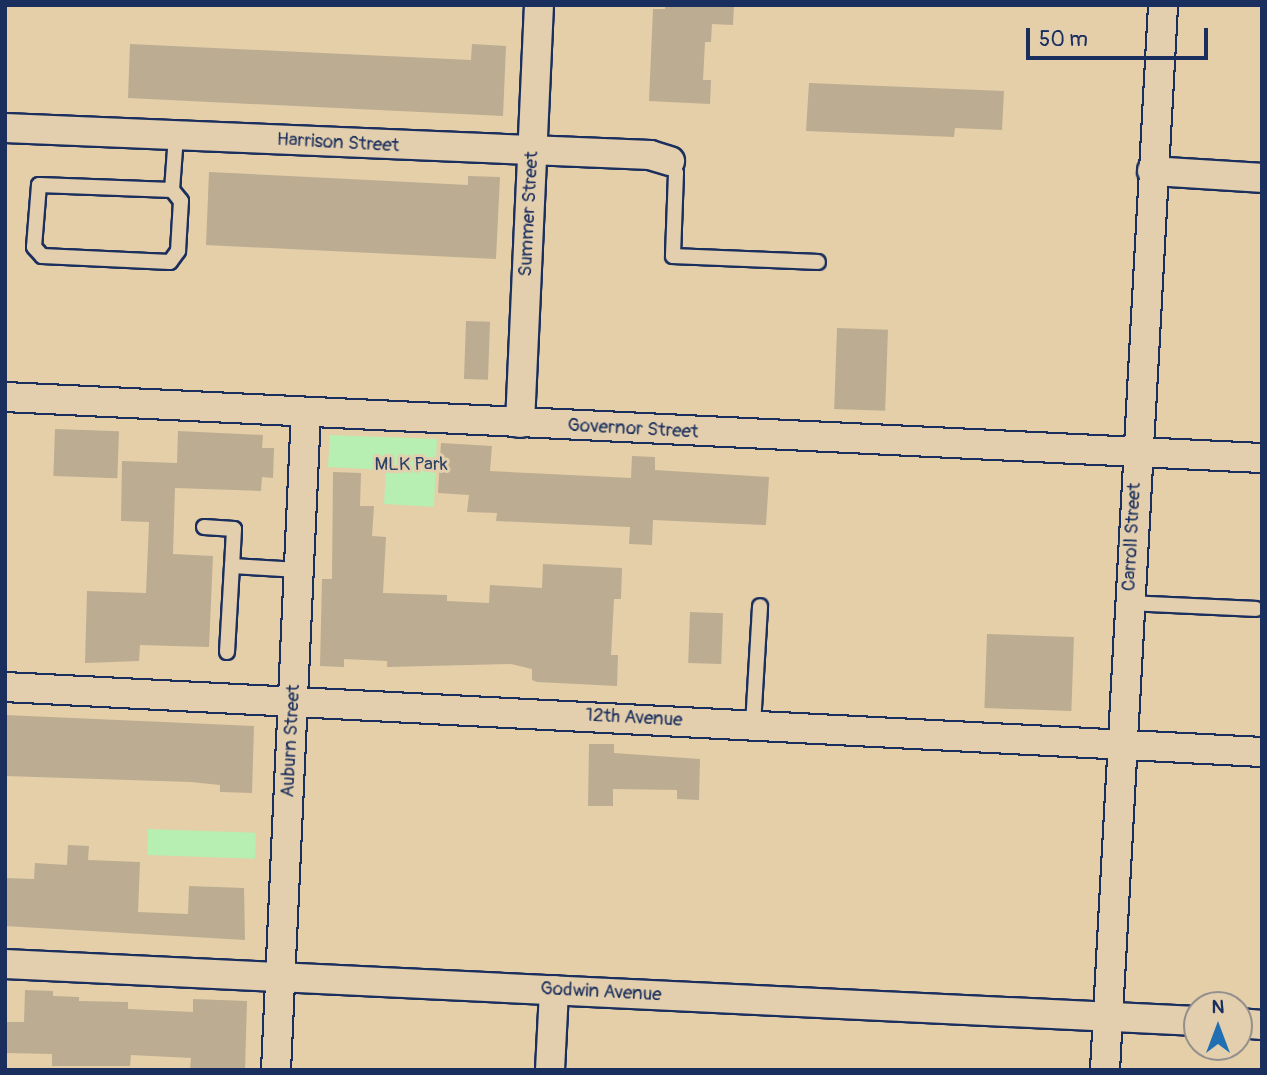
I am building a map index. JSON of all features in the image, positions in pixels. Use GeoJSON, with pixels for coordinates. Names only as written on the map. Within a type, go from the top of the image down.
{"type":"FeatureCollection","features":[{"type":"Feature","properties":{"kind":"street","name":"Summer Street"},"geometry":{"type":"LineString","coordinates":[[520,423],[538,5]]}},
{"type":"Feature","properties":{"kind":"street","name":"Carroll Street"},"geometry":{"type":"LineString","coordinates":[[1105,1070],[1136,452],[1163,5]]}},
{"type":"Feature","properties":{"kind":"street","name":"Harrison Street"},"geometry":{"type":"LineString","coordinates":[[5,128],[650,155],[670,160]]}},
{"type":"Feature","properties":{"kind":"street"},"geometry":{"type":"LineString","coordinates":[[1152,172],[1262,178]]}},
{"type":"Feature","properties":{"kind":"street","name":"Governor Street"},"geometry":{"type":"LineString","coordinates":[[5,397],[1262,458]]}},
{"type":"Feature","properties":{"kind":"street","name":"Auburn Street"},"geometry":{"type":"LineString","coordinates":[[276,1070],[306,412]]}},
{"type":"Feature","properties":{"kind":"street","name":"12th Avenue"},"geometry":{"type":"LineString","coordinates":[[5,687],[1262,752]]}},
{"type":"Feature","properties":{"kind":"street","name":"Godwin Avenue"},"geometry":{"type":"LineString","coordinates":[[5,964],[1183,1020]]}},
{"type":"Feature","properties":{"kind":"street"},"geometry":{"type":"LineString","coordinates":[[550,1070],[554,990]]}},
{"type":"Feature","properties":{"kind":"lane"},"geometry":{"type":"LineString","coordinates":[[173,190],[39,185],[34,247],[42,256],[170,262],[178,251],[181,201],[173,190],[176,136]]}},
{"type":"Feature","properties":{"kind":"lane"},"geometry":{"type":"LineString","coordinates":[[670,160],[676,173],[673,256],[818,262]]}},
{"type":"Feature","properties":{"kind":"lane"},"geometry":{"type":"LineString","coordinates":[[204,527],[234,529],[227,652]]}},
{"type":"Feature","properties":{"kind":"lane"},"geometry":{"type":"LineString","coordinates":[[232,566],[299,570]]}},
{"type":"Feature","properties":{"kind":"lane"},"geometry":{"type":"LineString","coordinates":[[1129,603],[1256,609]]}},
{"type":"Feature","properties":{"kind":"lane"},"geometry":{"type":"LineString","coordinates":[[753,725],[760,606]]}},
{"type":"Feature","properties":{"kind":"green space","name":"MLK Park"},"geometry":{"type":"Polygon","coordinates":[[[330,435],[437,439],[434,507],[384,504],[386,470],[328,467],[330,435]]]}},
{"type":"Feature","properties":{"kind":"green space"},"geometry":{"type":"Polygon","coordinates":[[[148,829],[256,833],[255,859],[147,855],[148,829]]]}},
{"type":"Feature","properties":{"kind":"building"},"geometry":{"type":"Polygon","coordinates":[[[665,5],[734,5],[733,25],[712,24],[711,42],[705,42],[703,80],[711,80],[710,104],[649,101],[653,9],[665,9],[665,5]]]}},
{"type":"Feature","properties":{"kind":"building"},"geometry":{"type":"Polygon","coordinates":[[[130,44],[471,60],[472,44],[506,46],[503,116],[128,98],[130,44]]]}},
{"type":"Feature","properties":{"kind":"building"},"geometry":{"type":"Polygon","coordinates":[[[809,83],[1004,91],[1002,130],[955,128],[954,137],[806,131],[809,83]]]}},
{"type":"Feature","properties":{"kind":"building"},"geometry":{"type":"Polygon","coordinates":[[[209,172],[468,185],[468,176],[500,177],[496,259],[206,245],[209,172]]]}},
{"type":"Feature","properties":{"kind":"building"},"geometry":{"type":"Polygon","coordinates":[[[466,321],[490,322],[488,380],[464,379],[466,321]]]}},
{"type":"Feature","properties":{"kind":"building"},"geometry":{"type":"Polygon","coordinates":[[[837,328],[888,330],[885,411],[834,409],[837,328]]]}},
{"type":"Feature","properties":{"kind":"building"},"geometry":{"type":"Polygon","coordinates":[[[55,429],[119,431],[117,478],[53,476],[55,429]]]}},
{"type":"Feature","properties":{"kind":"building"},"geometry":{"type":"Polygon","coordinates":[[[178,431],[263,435],[262,448],[274,448],[273,478],[262,477],[261,491],[175,488],[173,554],[213,556],[209,647],[140,645],[139,661],[85,663],[87,591],[146,593],[149,522],[121,521],[122,461],[177,463],[178,431]]]}},
{"type":"Feature","properties":{"kind":"building"},"geometry":{"type":"Polygon","coordinates":[[[441,443],[492,446],[490,471],[631,478],[632,456],[655,457],[655,470],[769,477],[766,525],[653,520],[652,545],[629,544],[630,527],[496,521],[497,513],[467,512],[469,495],[438,493],[441,443]]]}},
{"type":"Feature","properties":{"kind":"building"},"geometry":{"type":"Polygon","coordinates":[[[333,472],[361,473],[360,506],[374,506],[372,536],[386,537],[383,593],[447,595],[447,601],[489,603],[490,585],[542,588],[543,564],[622,568],[621,599],[614,599],[611,655],[618,655],[617,686],[537,682],[532,680],[532,669],[511,664],[387,667],[387,661],[344,659],[344,667],[320,666],[322,579],[332,579],[333,472]]]}},
{"type":"Feature","properties":{"kind":"building"},"geometry":{"type":"Polygon","coordinates":[[[690,612],[723,613],[721,664],[688,663],[690,612]]]}},
{"type":"Feature","properties":{"kind":"building"},"geometry":{"type":"Polygon","coordinates":[[[987,634],[1074,637],[1071,711],[984,708],[987,634]]]}},
{"type":"Feature","properties":{"kind":"building"},"geometry":{"type":"Polygon","coordinates":[[[5,715],[254,726],[252,793],[220,792],[220,785],[191,782],[5,776],[5,715]]]}},
{"type":"Feature","properties":{"kind":"building"},"geometry":{"type":"Polygon","coordinates":[[[589,744],[614,744],[614,753],[700,759],[699,800],[677,799],[677,790],[613,789],[613,806],[588,806],[589,744]]]}},
{"type":"Feature","properties":{"kind":"building"},"geometry":{"type":"Polygon","coordinates":[[[68,845],[89,846],[88,860],[140,862],[138,912],[188,914],[189,886],[244,888],[245,940],[5,926],[5,878],[34,879],[35,863],[67,865],[68,845]]]}},
{"type":"Feature","properties":{"kind":"building"},"geometry":{"type":"Polygon","coordinates":[[[25,990],[53,991],[53,996],[79,997],[79,1001],[128,1002],[128,1009],[193,1012],[193,999],[247,1001],[245,1070],[190,1070],[191,1058],[131,1055],[130,1066],[52,1066],[52,1054],[5,1053],[5,1022],[24,1022],[25,990]]]}}]}
